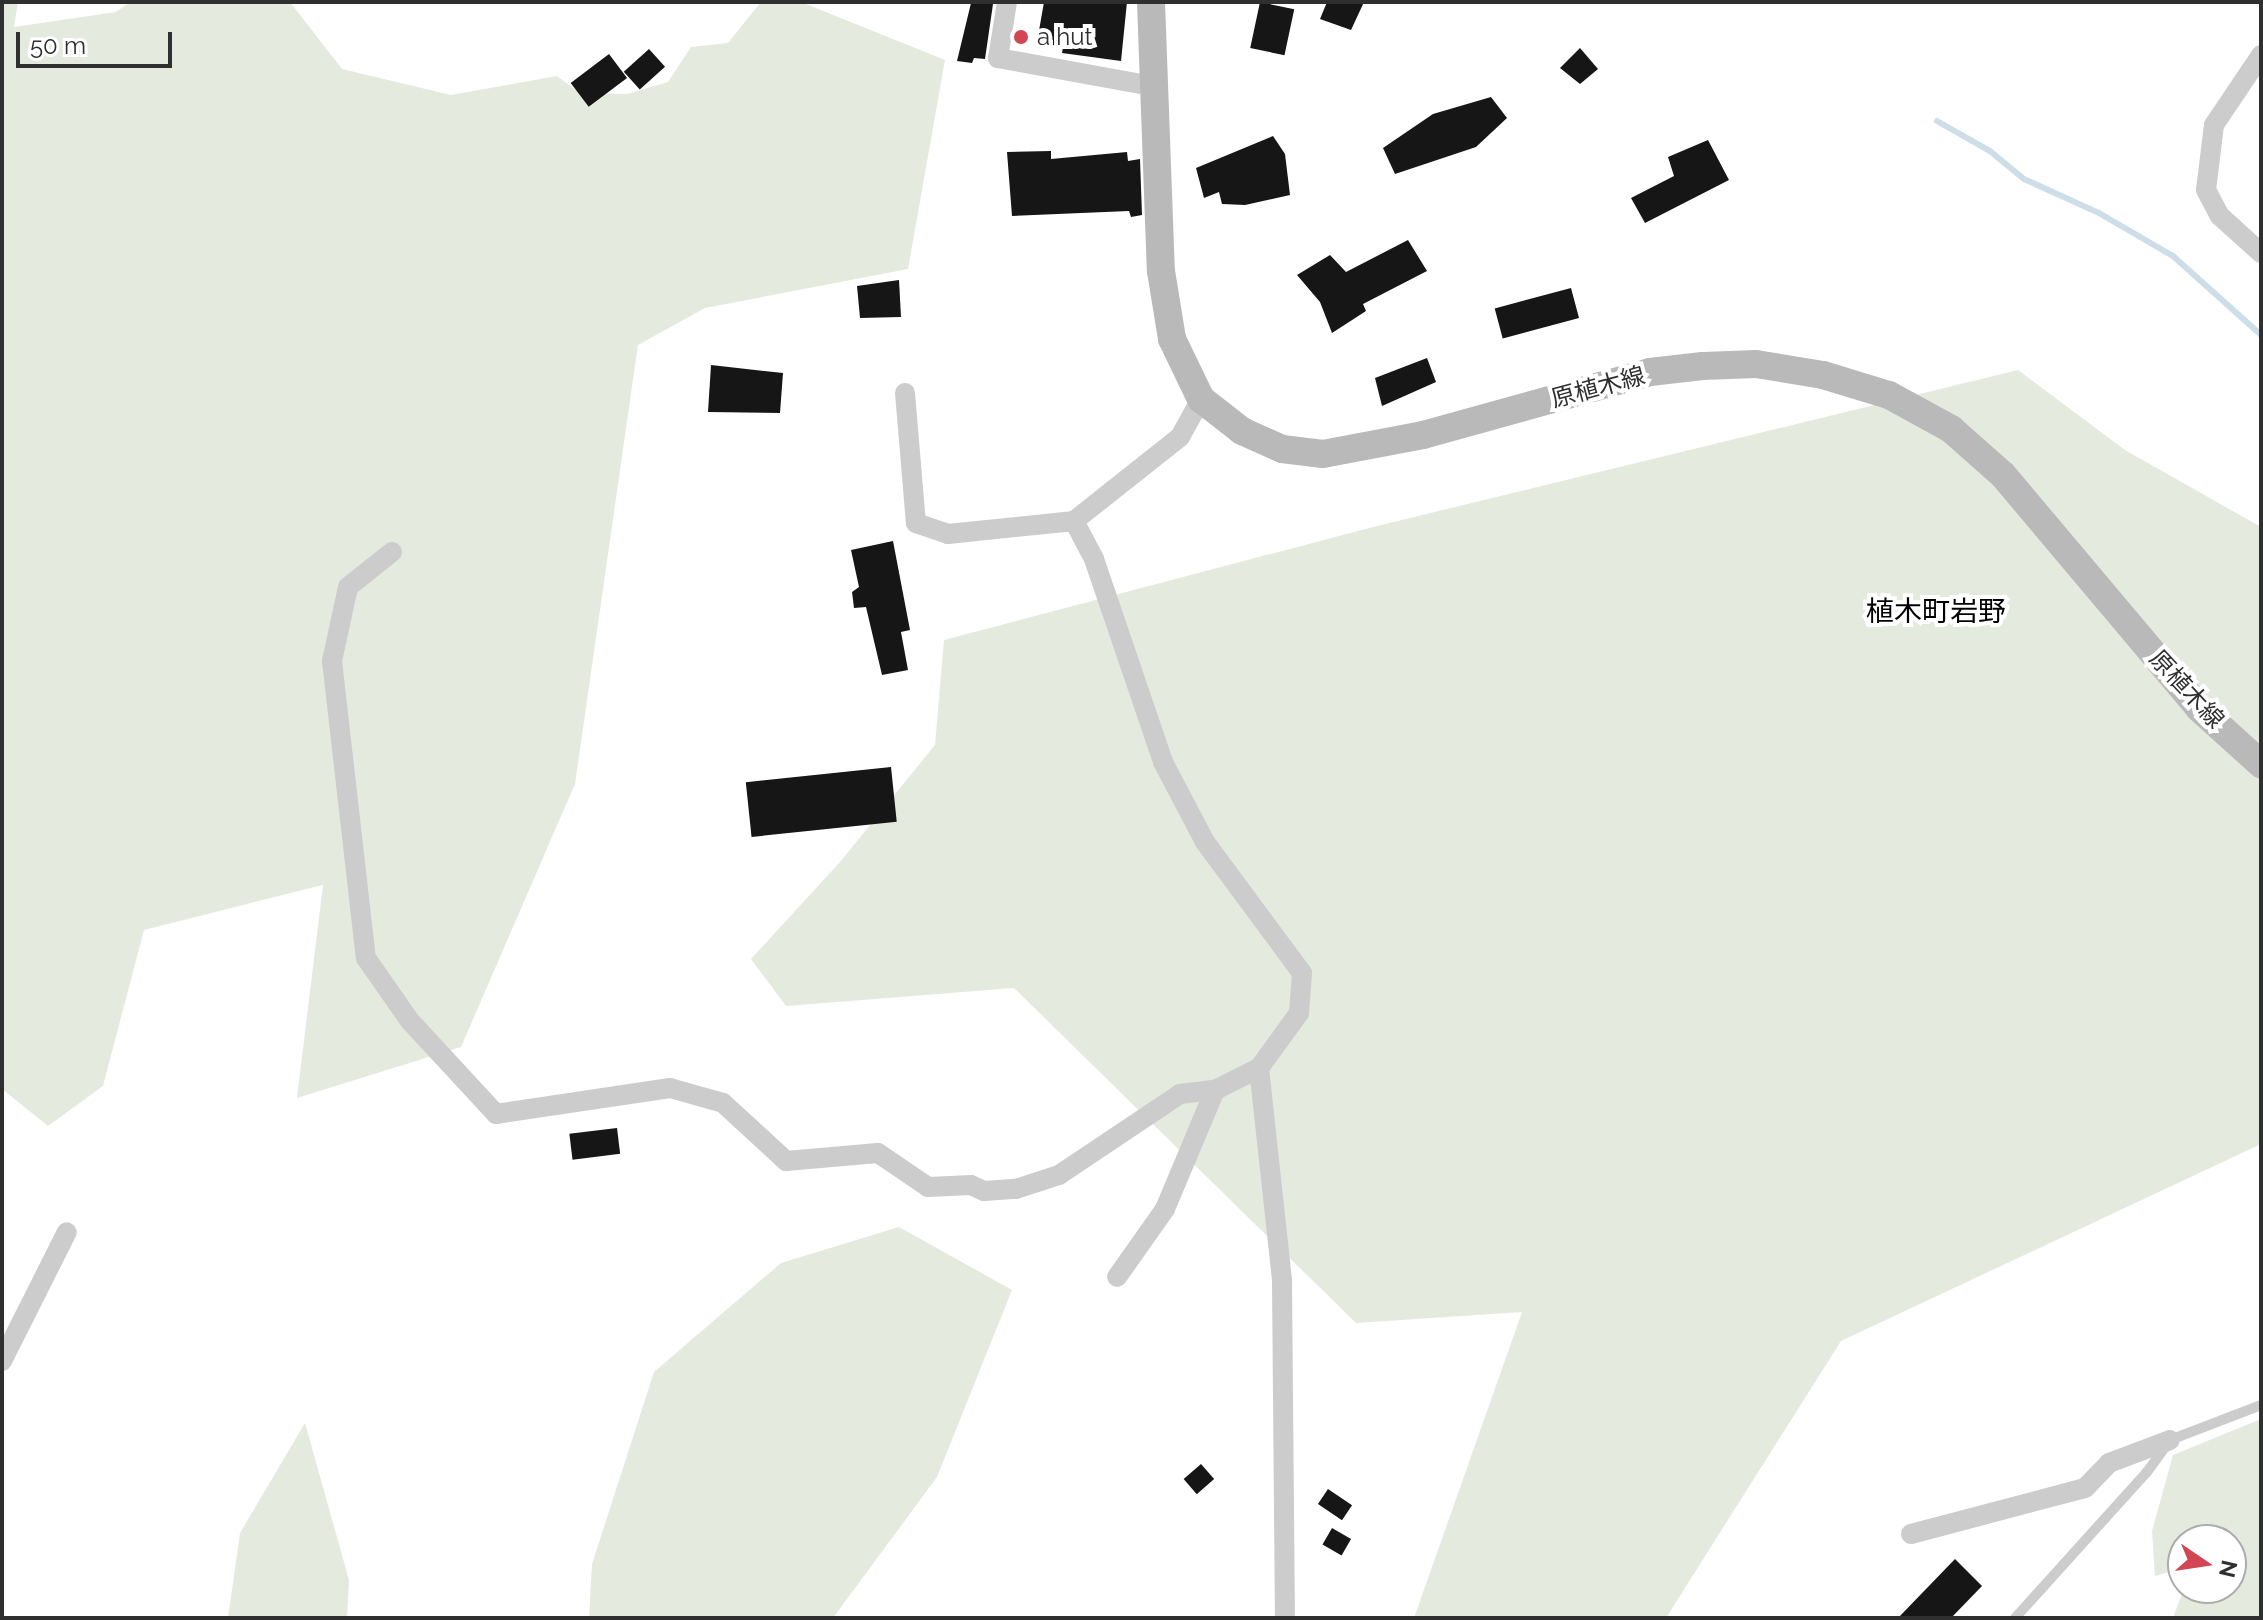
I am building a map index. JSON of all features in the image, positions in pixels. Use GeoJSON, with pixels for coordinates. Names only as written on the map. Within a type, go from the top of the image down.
{"type":"FeatureCollection","features":[{"type":"Feature","properties":{"kind":"main road","name":"原植木線"},"geometry":{"type":"LineString","coordinates":[[1151,2],[1161,271],[1172,339],[1201,399],[1242,431],[1282,449],[1323,454],[1423,435],[1650,372],[1703,366],[1756,364],[1823,375],[1889,395],[1951,429],[2003,475],[2199,708],[2261,764]]}},
{"type":"Feature","properties":{"kind":"street"},"geometry":{"type":"LineString","coordinates":[[1007,2],[998,58],[1152,86]]}},
{"type":"Feature","properties":{"kind":"street"},"geometry":{"type":"LineString","coordinates":[[2261,55],[2214,125],[2206,190],[2220,216],[2261,253]]}},
{"type":"Feature","properties":{"kind":"street"},"geometry":{"type":"LineString","coordinates":[[905,393],[916,523],[948,534],[1074,521],[1180,437],[1201,399]]}},
{"type":"Feature","properties":{"kind":"street"},"geometry":{"type":"LineString","coordinates":[[392,552],[348,587],[332,661],[366,958],[410,1021],[496,1114],[670,1088],[723,1103],[786,1161],[878,1153],[928,1187],[971,1185],[984,1191],[1016,1189],[1059,1175],[1180,1094],[1215,1090],[1259,1068],[1299,1013],[1302,973],[1205,842],[1163,762],[1094,559],[1074,521]]}},
{"type":"Feature","properties":{"kind":"street"},"geometry":{"type":"LineString","coordinates":[[1259,1068],[1282,1281],[1285,1618]]}},
{"type":"Feature","properties":{"kind":"street"},"geometry":{"type":"LineString","coordinates":[[1117,1277],[1165,1209],[1215,1090]]}},
{"type":"Feature","properties":{"kind":"street"},"geometry":{"type":"LineString","coordinates":[[2,1361],[67,1232]]}},
{"type":"Feature","properties":{"kind":"street"},"geometry":{"type":"LineString","coordinates":[[1911,1534],[2085,1488],[2109,1463],[2170,1440]]}},
{"type":"Feature","properties":{"kind":"lane"},"geometry":{"type":"LineString","coordinates":[[2015,1618],[2147,1472],[2170,1440],[2261,1405]]}},
{"type":"Feature","properties":{"kind":"shaded area"},"geometry":{"type":"Polygon","coordinates":[[[2,2],[18,2],[14,27],[116,12],[130,2],[290,2],[342,69],[451,95],[557,76],[580,93],[627,94],[668,82],[691,47],[728,43],[761,2],[801,2],[945,60],[908,269],[705,308],[638,345],[575,784],[461,1047],[297,1098],[323,885],[144,930],[103,1086],[48,1126],[2,1089],[2,2]]]}},
{"type":"Feature","properties":{"kind":"shaded area"},"geometry":{"type":"Polygon","coordinates":[[[2018,370],[2125,450],[2261,527],[2261,1144],[1841,1341],[1666,1618],[1414,1618],[1522,1312],[1356,1323],[1014,988],[786,1006],[751,959],[840,862],[935,745],[944,640],[1373,527],[2018,370]]]}},
{"type":"Feature","properties":{"kind":"shaded area"},"geometry":{"type":"Polygon","coordinates":[[[899,1227],[1012,1290],[937,1477],[833,1618],[589,1618],[592,1564],[654,1372],[781,1263],[899,1227]]]}},
{"type":"Feature","properties":{"kind":"shaded area"},"geometry":{"type":"Polygon","coordinates":[[[2261,1419],[2261,1618],[2173,1618],[2178,1604],[2247,1604],[2247,1524],[2167,1524],[2167,1573],[2155,1576],[2152,1531],[2173,1455],[2261,1419]]]}},
{"type":"Feature","properties":{"kind":"shaded area"},"geometry":{"type":"Polygon","coordinates":[[[305,1423],[349,1580],[347,1618],[228,1618],[240,1533],[305,1423]]]}},
{"type":"Feature","properties":{"kind":"building"},"geometry":{"type":"Polygon","coordinates":[[[1044,2],[1127,2],[1121,61],[1062,53],[1063,47],[1037,42],[1044,2]]]}},
{"type":"Feature","properties":{"kind":"building"},"geometry":{"type":"Polygon","coordinates":[[[1260,2],[1294,9],[1284,55],[1250,48],[1260,2]]]}},
{"type":"Feature","properties":{"kind":"building"},"geometry":{"type":"Polygon","coordinates":[[[1327,2],[1364,2],[1351,30],[1320,19],[1327,2]]]}},
{"type":"Feature","properties":{"kind":"building"},"geometry":{"type":"Polygon","coordinates":[[[971,3],[993,4],[985,59],[974,58],[972,63],[957,61],[971,3]]]}},
{"type":"Feature","properties":{"kind":"building"},"geometry":{"type":"Polygon","coordinates":[[[1580,48],[1598,69],[1580,84],[1560,68],[1580,48]]]}},
{"type":"Feature","properties":{"kind":"building"},"geometry":{"type":"Polygon","coordinates":[[[649,49],[665,67],[640,90],[624,72],[649,49]]]}},
{"type":"Feature","properties":{"kind":"building"},"geometry":{"type":"Polygon","coordinates":[[[609,54],[627,78],[589,107],[571,83],[609,54]]]}},
{"type":"Feature","properties":{"kind":"building"},"geometry":{"type":"Polygon","coordinates":[[[1491,97],[1507,118],[1476,147],[1395,174],[1383,148],[1433,114],[1491,97]]]}},
{"type":"Feature","properties":{"kind":"building"},"geometry":{"type":"Polygon","coordinates":[[[1273,136],[1285,154],[1290,195],[1245,205],[1222,204],[1219,192],[1204,198],[1196,168],[1273,136]]]}},
{"type":"Feature","properties":{"kind":"building"},"geometry":{"type":"Polygon","coordinates":[[[1708,140],[1729,180],[1645,223],[1631,198],[1674,176],[1668,157],[1708,140]]]}},
{"type":"Feature","properties":{"kind":"building"},"geometry":{"type":"Polygon","coordinates":[[[1051,151],[1051,159],[1127,152],[1128,161],[1140,159],[1142,215],[1131,217],[1129,211],[1012,216],[1007,152],[1051,151]]]}},
{"type":"Feature","properties":{"kind":"building"},"geometry":{"type":"Polygon","coordinates":[[[1408,240],[1427,271],[1363,304],[1366,311],[1332,333],[1320,302],[1297,275],[1330,255],[1346,272],[1408,240]]]}},
{"type":"Feature","properties":{"kind":"building"},"geometry":{"type":"Polygon","coordinates":[[[899,280],[901,317],[860,318],[857,286],[899,280]]]}},
{"type":"Feature","properties":{"kind":"building"},"geometry":{"type":"Polygon","coordinates":[[[1571,288],[1579,318],[1503,338],[1495,308],[1571,288]]]}},
{"type":"Feature","properties":{"kind":"building"},"geometry":{"type":"Polygon","coordinates":[[[1427,358],[1436,382],[1382,406],[1375,378],[1427,358]]]}},
{"type":"Feature","properties":{"kind":"building"},"geometry":{"type":"Polygon","coordinates":[[[711,365],[783,373],[780,413],[708,412],[711,365]]]}},
{"type":"Feature","properties":{"kind":"building"},"geometry":{"type":"Polygon","coordinates":[[[893,541],[910,630],[901,632],[908,670],[882,675],[866,607],[854,608],[852,592],[859,587],[851,550],[893,541]]]}},
{"type":"Feature","properties":{"kind":"building"},"geometry":{"type":"Polygon","coordinates":[[[891,767],[897,822],[752,837],[746,782],[891,767]]]}},
{"type":"Feature","properties":{"kind":"building"},"geometry":{"type":"Polygon","coordinates":[[[617,1128],[620,1154],[573,1160],[569,1134],[617,1128]]]}},
{"type":"Feature","properties":{"kind":"building"},"geometry":{"type":"Polygon","coordinates":[[[1201,1464],[1214,1479],[1197,1494],[1184,1479],[1201,1464]]]}},
{"type":"Feature","properties":{"kind":"building"},"geometry":{"type":"Polygon","coordinates":[[[1328,1489],[1352,1505],[1342,1520],[1318,1504],[1328,1489]]]}},
{"type":"Feature","properties":{"kind":"building"},"geometry":{"type":"Polygon","coordinates":[[[1332,1528],[1351,1539],[1342,1555],[1322,1544],[1332,1528]]]}},
{"type":"Feature","properties":{"kind":"building"},"geometry":{"type":"Polygon","coordinates":[[[1955,1559],[1982,1586],[1951,1618],[1898,1618],[1955,1559]]]}},
{"type":"Feature","properties":{"kind":"waterway"},"geometry":{"type":"LineString","coordinates":[[1937,121],[1990,151],[2024,179],[2099,213],[2173,256],[2261,335]]}},
{"type":"Feature","properties":{"kind":"place","name":"a hut"},"geometry":{"type":"Point","coordinates":[1021,37]}},
{"type":"Feature","properties":{"kind":"district","name":"植木町岩野"},"geometry":{"type":"Point","coordinates":[1936,612]}}]}
